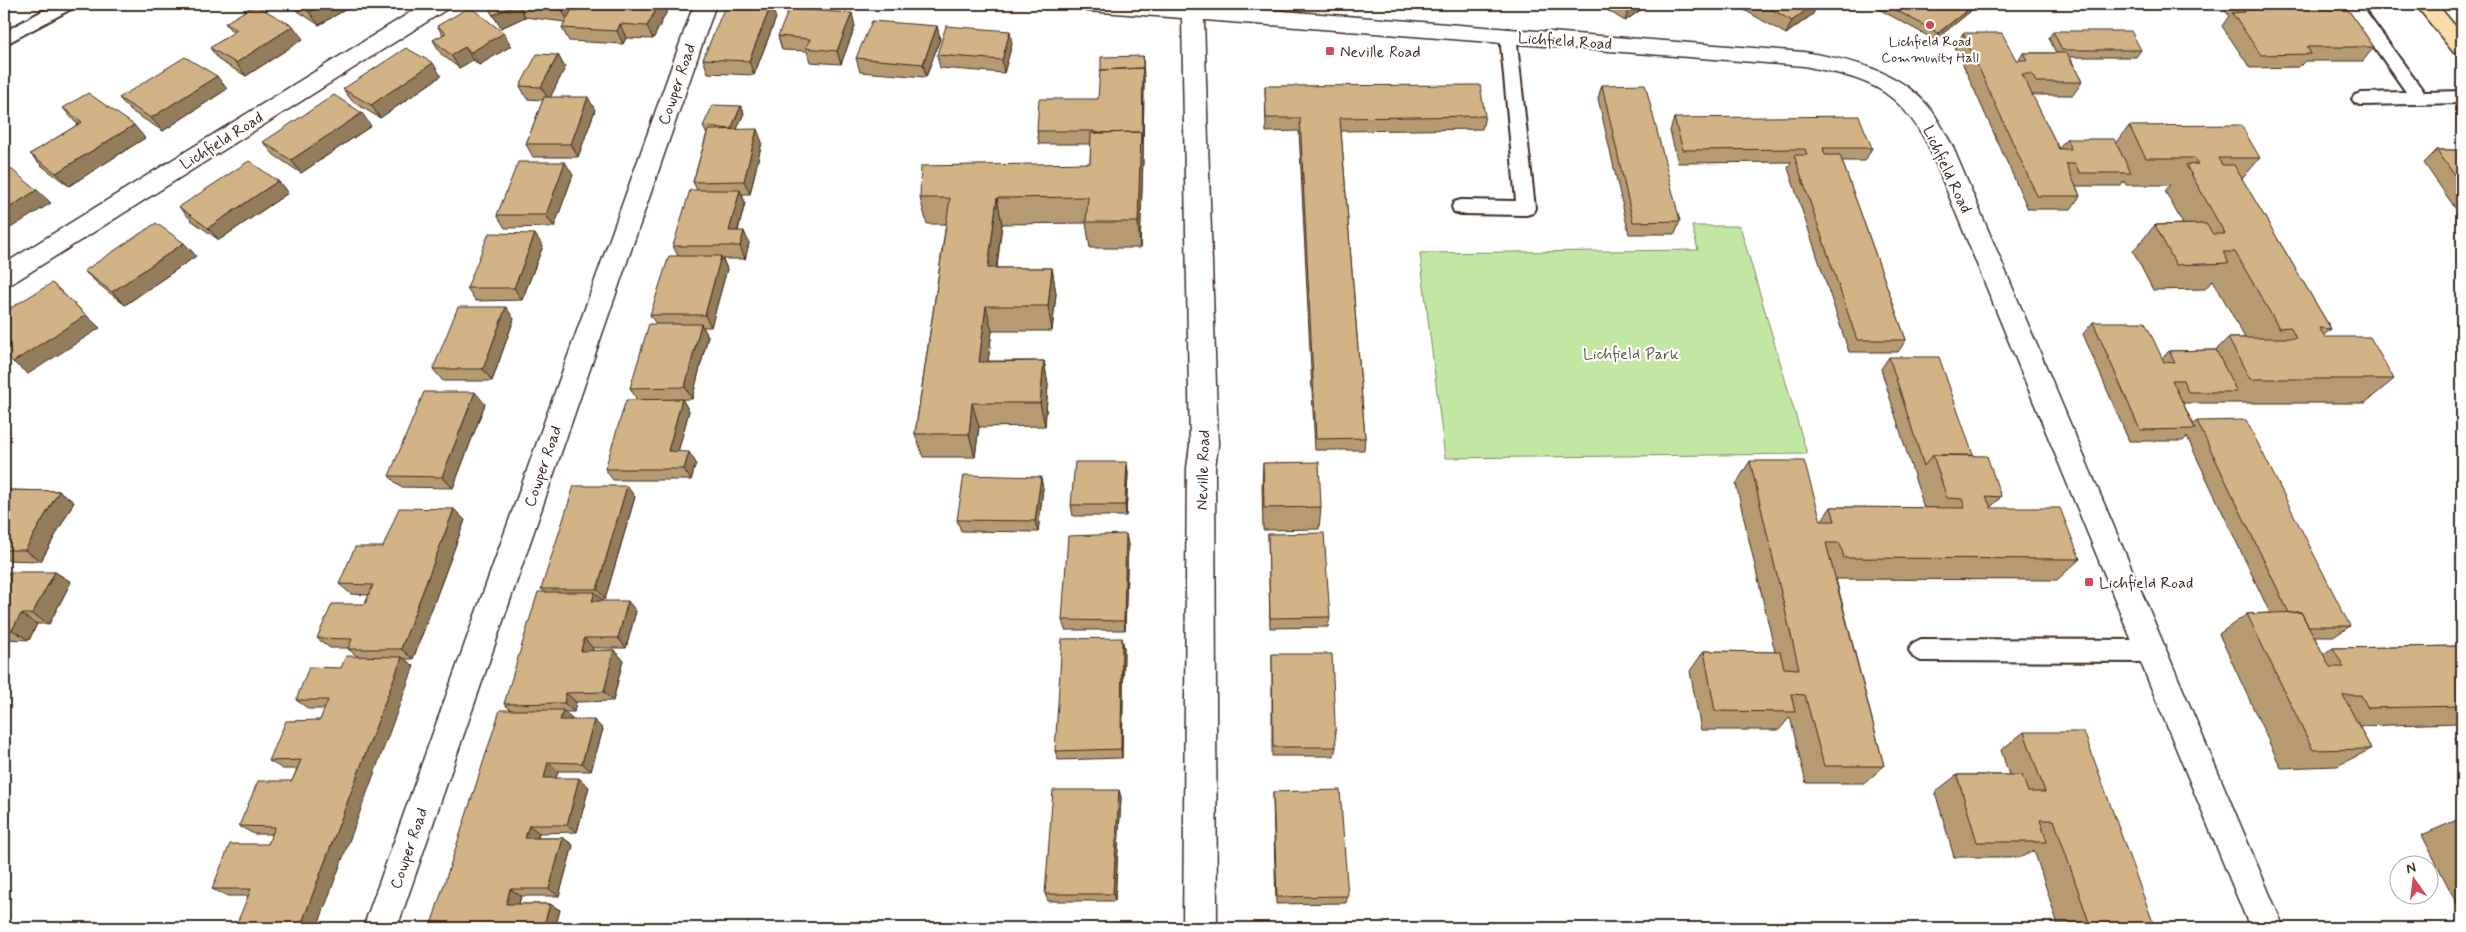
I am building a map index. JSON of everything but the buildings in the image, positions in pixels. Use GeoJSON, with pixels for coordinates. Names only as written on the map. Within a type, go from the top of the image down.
{"type":"FeatureCollection","features":[{"type":"Feature","properties":{"kind":"main road"},"geometry":{"type":"LineString","coordinates":[[2426,4],[2462,48]]}},
{"type":"Feature","properties":{"kind":"street","name":"Lichfield Road"},"geometry":{"type":"LineString","coordinates":[[4,276],[438,4]]}},
{"type":"Feature","properties":{"kind":"street","name":"Cowper Road"},"geometry":{"type":"LineString","coordinates":[[380,928],[705,4]]}},
{"type":"Feature","properties":{"kind":"street","name":"Lichfield Road"},"geometry":{"type":"LineString","coordinates":[[1088,4],[1804,59],[1855,69],[1889,83],[1918,109],[1940,145],[2267,928]]}},
{"type":"Feature","properties":{"kind":"street","name":"Neville Road"},"geometry":{"type":"LineString","coordinates":[[1194,11],[1204,445],[1201,468],[1200,928]]}},
{"type":"Feature","properties":{"kind":"lane"},"geometry":{"type":"LineString","coordinates":[[4,39],[67,4]]}},
{"type":"Feature","properties":{"kind":"lane"},"geometry":{"type":"LineString","coordinates":[[2352,4],[2419,97]]}},
{"type":"Feature","properties":{"kind":"lane"},"geometry":{"type":"LineString","coordinates":[[1461,207],[1526,208],[1508,35]]}},
{"type":"Feature","properties":{"kind":"lane"},"geometry":{"type":"LineString","coordinates":[[2361,98],[2462,97]]}},
{"type":"Feature","properties":{"kind":"lane"},"geometry":{"type":"LineString","coordinates":[[1921,650],[2151,651]]}},
{"type":"Feature","properties":{"kind":"green space","name":"Lichfield Park"},"geometry":{"type":"Polygon","coordinates":[[[1692,226],[1740,226],[1807,454],[1445,458],[1420,253],[1698,250],[1692,226]]]}},
{"type":"Feature","properties":{"kind":"place","name":"Lichfield Road Community Hall"},"geometry":{"type":"Point","coordinates":[1930,25]}},
{"type":"Feature","properties":{"kind":"place","name":"Neville Road"},"geometry":{"type":"Point","coordinates":[1330,51]}},
{"type":"Feature","properties":{"kind":"place","name":"Lichfield Road"},"geometry":{"type":"Point","coordinates":[2089,582]}}]}
